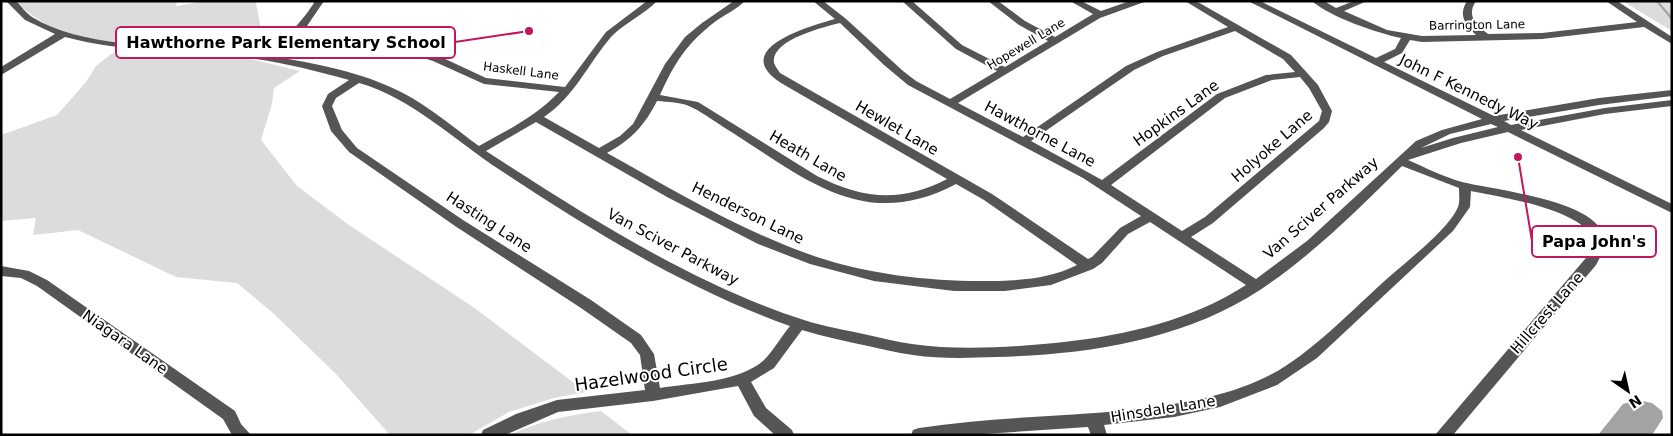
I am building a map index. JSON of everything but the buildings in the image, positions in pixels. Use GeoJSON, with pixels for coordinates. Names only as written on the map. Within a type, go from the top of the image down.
{"type":"FeatureCollection","features":[{"type":"Feature","properties":{"kind":"street","name":"Van Sciver Parkway"},"geometry":{"type":"LineString","coordinates":[[10,1],[28,19],[46,28],[101,43],[261,57],[357,79],[398,93],[479,150],[569,208],[691,279],[735,299],[799,324],[911,350],[972,352],[1052,349],[1110,341],[1160,328],[1199,315],[1256,285],[1329,227],[1420,143],[1430,138],[1460,126],[1492,120],[1593,102],[1672,93]]}},
{"type":"Feature","properties":{"kind":"street"},"geometry":{"type":"LineString","coordinates":[[261,57],[299,31],[313,14],[320,1]]}},
{"type":"Feature","properties":{"kind":"street"},"geometry":{"type":"LineString","coordinates":[[479,150],[538,118],[557,102],[609,34],[629,17],[653,1]]}},
{"type":"Feature","properties":{"kind":"street"},"geometry":{"type":"LineString","coordinates":[[599,153],[630,133],[640,121],[672,60],[685,43],[718,16],[741,1]]}},
{"type":"Feature","properties":{"kind":"street","name":"Hawthorne Lane"},"geometry":{"type":"LineString","coordinates":[[817,1],[842,20],[896,71],[921,88],[1024,141],[1103,185],[1256,285]]}},
{"type":"Feature","properties":{"kind":"street"},"geometry":{"type":"LineString","coordinates":[[906,1],[965,52],[1005,71]]}},
{"type":"Feature","properties":{"kind":"street"},"geometry":{"type":"LineString","coordinates":[[992,1],[1022,23],[1056,41]]}},
{"type":"Feature","properties":{"kind":"street"},"geometry":{"type":"LineString","coordinates":[[1074,1],[1101,15]]}},
{"type":"Feature","properties":{"kind":"street","name":"Hopewell Lane"},"geometry":{"type":"LineString","coordinates":[[950,103],[1101,15],[1122,6],[1143,1]]}},
{"type":"Feature","properties":{"kind":"street","name":"Holyoke Lane"},"geometry":{"type":"LineString","coordinates":[[1182,237],[1209,220],[1324,122],[1327,111],[1326,105],[1303,74],[1280,51],[1189,1]]}},
{"type":"Feature","properties":{"kind":"street","name":"John F Kennedy Way"},"geometry":{"type":"LineString","coordinates":[[1252,1],[1672,210]]}},
{"type":"Feature","properties":{"kind":"street","name":"Barrington Lane"},"geometry":{"type":"LineString","coordinates":[[1316,1],[1385,32],[1406,37],[1428,39],[1542,36],[1646,24]]}},
{"type":"Feature","properties":{"kind":"street"},"geometry":{"type":"LineString","coordinates":[[1336,11],[1363,1]]}},
{"type":"Feature","properties":{"kind":"street"},"geometry":{"type":"LineString","coordinates":[[1472,1],[1466,9],[1466,16],[1471,24],[1486,38]]}},
{"type":"Feature","properties":{"kind":"street"},"geometry":{"type":"LineString","coordinates":[[1610,1],[1672,42]]}},
{"type":"Feature","properties":{"kind":"street","name":"Hewlet Lane"},"geometry":{"type":"LineString","coordinates":[[842,20],[804,30],[785,39],[776,48],[771,57],[770,62],[774,72],[799,90],[988,197],[1088,266]]}},
{"type":"Feature","properties":{"kind":"street"},"geometry":{"type":"LineString","coordinates":[[1024,141],[1130,68],[1160,54],[1236,27]]}},
{"type":"Feature","properties":{"kind":"street","name":"Haskell Lane"},"geometry":{"type":"LineString","coordinates":[[299,31],[348,36],[420,54],[437,59],[484,81],[567,90]]}},
{"type":"Feature","properties":{"kind":"street"},"geometry":{"type":"LineString","coordinates":[[1,72],[64,33]]}},
{"type":"Feature","properties":{"kind":"street"},"geometry":{"type":"LineString","coordinates":[[1376,62],[1399,51],[1406,37]]}},
{"type":"Feature","properties":{"kind":"street"},"geometry":{"type":"LineString","coordinates":[[235,54],[249,52],[284,41]]}},
{"type":"Feature","properties":{"kind":"street","name":"Hopkins Lane"},"geometry":{"type":"LineString","coordinates":[[1103,185],[1221,96],[1270,77],[1303,74]]}},
{"type":"Feature","properties":{"kind":"street","name":"Hasting Lane"},"geometry":{"type":"LineString","coordinates":[[357,79],[332,96],[328,102],[331,119],[347,144],[404,186],[586,304],[636,339],[647,354],[653,395]]}},
{"type":"Feature","properties":{"kind":"street","name":"Heath Lane"},"geometry":{"type":"LineString","coordinates":[[653,97],[694,104],[813,179],[849,196],[883,200],[917,197],[956,179]]}},
{"type":"Feature","properties":{"kind":"street","name":"Van Sciver Parkway"},"geometry":{"type":"LineString","coordinates":[[1400,161],[1451,141],[1508,128],[1611,110],[1672,103]]}},
{"type":"Feature","properties":{"kind":"street","name":"Henderson Lane"},"geometry":{"type":"LineString","coordinates":[[538,118],[716,218],[763,241],[815,261],[859,273],[938,284],[1005,286],[1051,280],[1088,266],[1106,253],[1124,231],[1150,216]]}},
{"type":"Feature","properties":{"kind":"street","name":"Hillcrest Lane"},"geometry":{"type":"LineString","coordinates":[[1400,161],[1450,182],[1550,204],[1584,222],[1592,229],[1600,244],[1599,250],[1591,262],[1443,435]]}},
{"type":"Feature","properties":{"kind":"street","name":"Hinsdale Lane"},"geometry":{"type":"LineString","coordinates":[[919,435],[956,429],[1096,427],[1220,401],[1272,381],[1294,368],[1312,354],[1342,325],[1395,280],[1449,228],[1464,207],[1465,186]]}},
{"type":"Feature","properties":{"kind":"street","name":"Niagara Lane"},"geometry":{"type":"LineString","coordinates":[[1,271],[24,274],[42,283],[230,415],[238,433]]}},
{"type":"Feature","properties":{"kind":"street","name":"Hazelwood Circle"},"geometry":{"type":"LineString","coordinates":[[489,435],[522,419],[557,406],[653,395],[752,376],[769,364],[799,324]]}},
{"type":"Feature","properties":{"kind":"street"},"geometry":{"type":"LineString","coordinates":[[742,379],[760,412],[786,435]]}},
{"type":"Feature","properties":{"kind":"shaded area"},"geometry":{"type":"Polygon","coordinates":[[[12,1],[177,1],[176,6],[206,1],[258,1],[256,3],[264,44],[170,45],[173,23],[168,50],[59,34],[12,1]]]}},
{"type":"Feature","properties":{"kind":"shaded area"},"geometry":{"type":"Polygon","coordinates":[[[1624,1],[1672,1],[1672,31],[1629,5],[1624,1]]]}},
{"type":"Feature","properties":{"kind":"shaded area"},"geometry":{"type":"Polygon","coordinates":[[[131,51],[255,60],[300,71],[274,88],[272,104],[261,140],[297,186],[349,225],[476,309],[586,392],[554,398],[509,412],[469,435],[390,435],[335,373],[273,313],[237,283],[176,277],[78,230],[33,235],[36,218],[1,221],[1,135],[57,115],[86,82],[96,66],[111,54],[131,51]]]}},
{"type":"Feature","properties":{"kind":"shaded area"},"geometry":{"type":"Polygon","coordinates":[[[1637,400],[1652,403],[1662,411],[1663,418],[1652,435],[1598,435],[1623,404],[1637,400]]]}},
{"type":"Feature","properties":{"kind":"shaded area"},"geometry":{"type":"Polygon","coordinates":[[[601,411],[632,435],[510,435],[554,419],[601,411]]]}},
{"type":"Feature","properties":{"kind":"waterway"},"geometry":{"type":"LineString","coordinates":[[1657,1],[1672,19]]}},
{"type":"Feature","properties":{"kind":"place","name":"Hawthorne Park Elementary School"},"geometry":{"type":"Point","coordinates":[529,31]}},
{"type":"Feature","properties":{"kind":"place","name":"Papa John's"},"geometry":{"type":"Point","coordinates":[1518,157]}}]}
